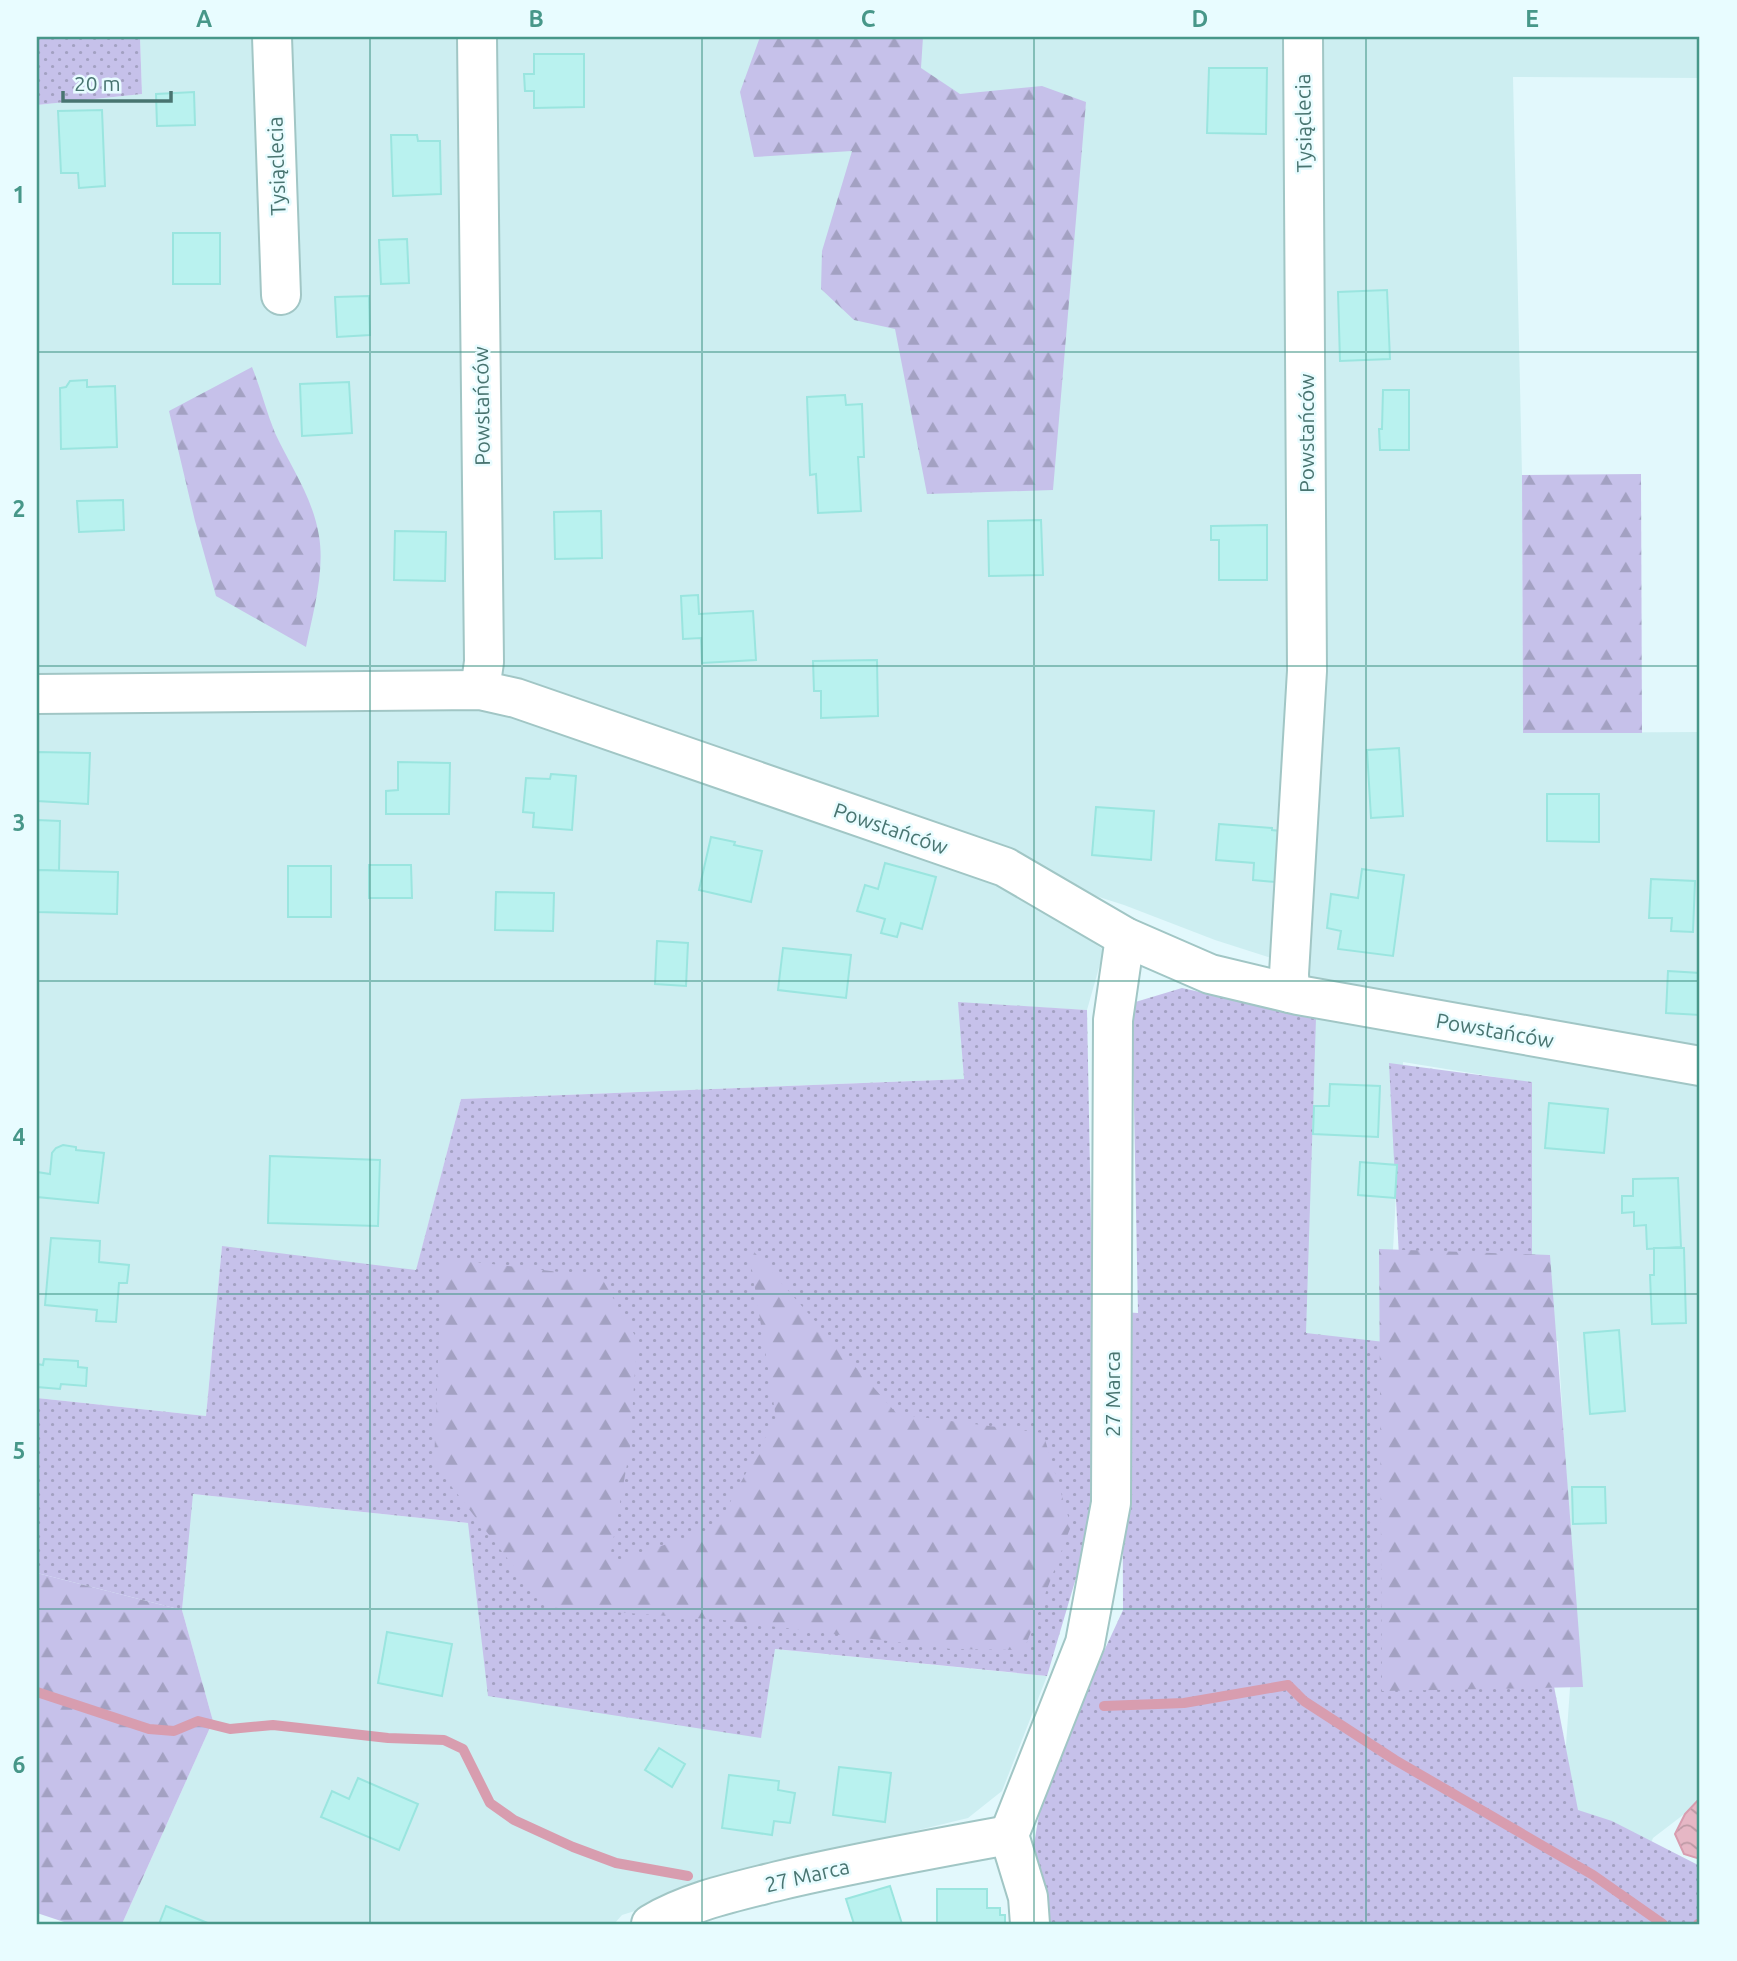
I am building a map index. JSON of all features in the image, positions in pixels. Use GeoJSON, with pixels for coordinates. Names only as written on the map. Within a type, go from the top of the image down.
{"type":"FeatureCollection","features":[{"type":"Feature","properties":{"kind":"street","name":"Tysiąclecia"},"geometry":{"type":"LineString","coordinates":[[272,37],[281,295]]}},
{"type":"Feature","properties":{"kind":"street","name":"Powstańców"},"geometry":{"type":"LineString","coordinates":[[477,37],[484,663],[480,690]]}},
{"type":"Feature","properties":{"kind":"street","name":"Tysiąclecia"},"geometry":{"type":"LineString","coordinates":[[1303,37],[1304,208]]}},
{"type":"Feature","properties":{"kind":"street","name":"Powstańców"},"geometry":{"type":"LineString","coordinates":[[1290,993],[1307,671],[1304,208]]}},
{"type":"Feature","properties":{"kind":"street","name":"Powstańców"},"geometry":{"type":"LineString","coordinates":[[37,694],[480,690],[516,698],[1005,867],[1125,937],[1210,974],[1290,993],[1700,1066]]}},
{"type":"Feature","properties":{"kind":"street","name":"27 Marca"},"geometry":{"type":"LineString","coordinates":[[651,1924],[713,1897],[828,1869],[1009,1835],[1085,1643],[1111,1503],[1113,1020],[1125,937]]}},
{"type":"Feature","properties":{"kind":"street"},"geometry":{"type":"LineString","coordinates":[[1009,1835],[1028,1897],[1030,1924]]}},
{"type":"Feature","properties":{"kind":"shaded area"},"geometry":{"type":"Polygon","coordinates":[[[140,37],[1700,37],[1700,78],[1513,77],[1522,475],[1523,733],[1700,732],[1700,1802],[1653,1838],[1634,1887],[1560,1830],[1575,1617],[1558,1341],[1522,1342],[1520,1081],[1403,1062],[1388,1344],[1281,1346],[1281,961],[1215,940],[1124,905],[480,690],[37,694],[37,105],[142,94],[140,37]]]}},
{"type":"Feature","properties":{"kind":"shaded area"},"geometry":{"type":"Polygon","coordinates":[[[37,704],[502,709],[993,876],[1104,950],[1087,1010],[959,1003],[964,1079],[461,1099],[416,1271],[222,1247],[206,1416],[37,1398],[37,704]]]}},
{"type":"Feature","properties":{"kind":"shaded area"},"geometry":{"type":"Polygon","coordinates":[[[192,1494],[468,1523],[761,1737],[774,1649],[1047,1676],[1002,1791],[968,1818],[804,1858],[622,1915],[614,1924],[122,1924],[213,1721],[182,1610],[192,1494]]]}},
{"type":"Feature","properties":{"kind":"green space"},"geometry":{"type":"Polygon","coordinates":[[[37,37],[140,37],[142,94],[37,105],[37,37]]]}},
{"type":"Feature","properties":{"kind":"green space"},"geometry":{"type":"Polygon","coordinates":[[[760,37],[923,37],[921,68],[960,94],[1042,86],[1086,102],[1053,490],[927,494],[895,329],[854,320],[821,289],[822,251],[852,151],[754,157],[740,92],[760,37]]]}},
{"type":"Feature","properties":{"kind":"green space"},"geometry":{"type":"Polygon","coordinates":[[[252,367],[275,433],[312,509],[319,536],[319,578],[306,647],[216,596],[169,411],[252,367]]]}},
{"type":"Feature","properties":{"kind":"green space"},"geometry":{"type":"Polygon","coordinates":[[[1641,474],[1642,733],[1523,733],[1522,475],[1641,474]]]}},
{"type":"Feature","properties":{"kind":"green space"},"geometry":{"type":"Polygon","coordinates":[[[1182,988],[1316,1018],[1306,1333],[1402,1344],[1551,1671],[1578,1810],[1612,1821],[1700,1866],[1700,1924],[1046,1924],[1033,1850],[1045,1779],[1123,1610],[1122,1312],[1138,1313],[1132,1003],[1182,988]]]}},
{"type":"Feature","properties":{"kind":"green space"},"geometry":{"type":"Polygon","coordinates":[[[958,1002],[1087,1010],[1095,1435],[1089,1534],[1047,1676],[775,1649],[761,1738],[488,1696],[468,1523],[193,1494],[182,1610],[37,1573],[37,1398],[206,1416],[222,1246],[416,1270],[461,1099],[964,1079],[958,1002]]]}},
{"type":"Feature","properties":{"kind":"green space"},"geometry":{"type":"Polygon","coordinates":[[[1389,1063],[1532,1082],[1532,1280],[1400,1276],[1389,1063]]]}},
{"type":"Feature","properties":{"kind":"green space"},"geometry":{"type":"Polygon","coordinates":[[[748,1245],[897,1414],[1043,1433],[1071,1526],[1024,1650],[951,1649],[723,1620],[545,1607],[434,1464],[442,1258],[601,1277],[637,1339],[630,1448],[609,1563],[716,1528],[776,1418],[748,1245]]]}},
{"type":"Feature","properties":{"kind":"green space"},"geometry":{"type":"Polygon","coordinates":[[[1379,1249],[1550,1255],[1583,1687],[1382,1691],[1379,1249]]]}},
{"type":"Feature","properties":{"kind":"green space"},"geometry":{"type":"Polygon","coordinates":[[[37,1573],[182,1610],[213,1721],[122,1924],[70,1924],[37,1913],[37,1573]]]}},
{"type":"Feature","properties":{"kind":"water"},"geometry":{"type":"Polygon","coordinates":[[[1700,1798],[1700,1859],[1684,1854],[1675,1834],[1685,1814],[1700,1798]]]}},
{"type":"Feature","properties":{"kind":"building"},"geometry":{"type":"Polygon","coordinates":[[[534,54],[584,54],[584,107],[534,108],[534,91],[525,91],[524,74],[534,74],[534,54]]]}},
{"type":"Feature","properties":{"kind":"building"},"geometry":{"type":"Polygon","coordinates":[[[1209,68],[1267,68],[1266,134],[1207,133],[1209,68]]]}},
{"type":"Feature","properties":{"kind":"building"},"geometry":{"type":"Polygon","coordinates":[[[194,92],[195,125],[157,126],[156,94],[194,92]]]}},
{"type":"Feature","properties":{"kind":"building"},"geometry":{"type":"Polygon","coordinates":[[[102,110],[105,186],[79,188],[78,173],[61,173],[58,111],[102,110]]]}},
{"type":"Feature","properties":{"kind":"building"},"geometry":{"type":"Polygon","coordinates":[[[391,135],[417,135],[418,141],[440,141],[441,194],[393,196],[391,135]]]}},
{"type":"Feature","properties":{"kind":"building"},"geometry":{"type":"Polygon","coordinates":[[[173,233],[220,233],[220,284],[173,284],[173,233]]]}},
{"type":"Feature","properties":{"kind":"building"},"geometry":{"type":"Polygon","coordinates":[[[407,239],[409,283],[381,284],[379,240],[407,239]]]}},
{"type":"Feature","properties":{"kind":"building"},"geometry":{"type":"Polygon","coordinates":[[[1387,290],[1390,359],[1340,361],[1338,292],[1387,290]]]}},
{"type":"Feature","properties":{"kind":"building"},"geometry":{"type":"Polygon","coordinates":[[[369,296],[370,335],[337,337],[335,297],[369,296]]]}},
{"type":"Feature","properties":{"kind":"building"},"geometry":{"type":"Polygon","coordinates":[[[87,380],[87,387],[115,386],[117,447],[61,449],[60,388],[66,387],[70,381],[87,380]]]}},
{"type":"Feature","properties":{"kind":"building"},"geometry":{"type":"Polygon","coordinates":[[[349,382],[352,433],[302,436],[300,384],[349,382]]]}},
{"type":"Feature","properties":{"kind":"building"},"geometry":{"type":"Polygon","coordinates":[[[1383,390],[1409,390],[1409,450],[1380,450],[1383,390]]]}},
{"type":"Feature","properties":{"kind":"building"},"geometry":{"type":"Polygon","coordinates":[[[845,395],[846,405],[862,404],[864,457],[858,457],[861,511],[818,513],[816,474],[810,475],[807,397],[845,395]]]}},
{"type":"Feature","properties":{"kind":"building"},"geometry":{"type":"Polygon","coordinates":[[[123,500],[124,530],[79,532],[77,501],[123,500]]]}},
{"type":"Feature","properties":{"kind":"building"},"geometry":{"type":"Polygon","coordinates":[[[601,511],[602,558],[555,559],[554,512],[601,511]]]}},
{"type":"Feature","properties":{"kind":"building"},"geometry":{"type":"Polygon","coordinates":[[[1041,520],[1043,575],[989,576],[988,521],[1041,520]]]}},
{"type":"Feature","properties":{"kind":"building"},"geometry":{"type":"Polygon","coordinates":[[[1267,525],[1267,580],[1219,580],[1219,540],[1211,540],[1211,526],[1267,525]]]}},
{"type":"Feature","properties":{"kind":"building"},"geometry":{"type":"Polygon","coordinates":[[[395,531],[446,532],[445,581],[394,580],[395,531]]]}},
{"type":"Feature","properties":{"kind":"building"},"geometry":{"type":"Polygon","coordinates":[[[698,595],[699,614],[753,611],[756,660],[702,663],[701,638],[683,639],[681,596],[698,595]]]}},
{"type":"Feature","properties":{"kind":"building"},"geometry":{"type":"Polygon","coordinates":[[[877,660],[878,716],[821,718],[821,691],[814,691],[813,661],[877,660]]]}},
{"type":"Feature","properties":{"kind":"building"},"geometry":{"type":"Polygon","coordinates":[[[1399,748],[1403,816],[1371,818],[1367,750],[1399,748]]]}},
{"type":"Feature","properties":{"kind":"building"},"geometry":{"type":"Polygon","coordinates":[[[37,752],[90,753],[88,804],[37,801],[37,752]]]}},
{"type":"Feature","properties":{"kind":"building"},"geometry":{"type":"Polygon","coordinates":[[[398,762],[450,763],[449,814],[386,814],[386,791],[398,790],[398,762]]]}},
{"type":"Feature","properties":{"kind":"building"},"geometry":{"type":"Polygon","coordinates":[[[551,774],[576,776],[572,830],[533,827],[534,813],[523,812],[526,778],[550,779],[551,774]]]}},
{"type":"Feature","properties":{"kind":"building"},"geometry":{"type":"Polygon","coordinates":[[[1547,794],[1599,794],[1599,842],[1547,841],[1547,794]]]}},
{"type":"Feature","properties":{"kind":"building"},"geometry":{"type":"Polygon","coordinates":[[[1096,807],[1154,811],[1151,860],[1092,855],[1096,807]]]}},
{"type":"Feature","properties":{"kind":"building"},"geometry":{"type":"Polygon","coordinates":[[[37,820],[60,821],[59,871],[37,870],[37,820]]]}},
{"type":"Feature","properties":{"kind":"building"},"geometry":{"type":"Polygon","coordinates":[[[1219,824],[1289,832],[1286,883],[1253,880],[1254,863],[1216,860],[1219,824]]]}},
{"type":"Feature","properties":{"kind":"building"},"geometry":{"type":"Polygon","coordinates":[[[711,837],[762,851],[751,902],[699,890],[711,837]]]}},
{"type":"Feature","properties":{"kind":"building"},"geometry":{"type":"Polygon","coordinates":[[[885,863],[936,877],[922,929],[901,923],[897,937],[881,933],[885,919],[857,911],[865,885],[878,889],[885,863]]]}},
{"type":"Feature","properties":{"kind":"building"},"geometry":{"type":"Polygon","coordinates":[[[369,865],[411,865],[412,898],[369,898],[369,865]]]}},
{"type":"Feature","properties":{"kind":"building"},"geometry":{"type":"Polygon","coordinates":[[[288,866],[331,866],[331,917],[288,917],[288,866]]]}},
{"type":"Feature","properties":{"kind":"building"},"geometry":{"type":"Polygon","coordinates":[[[1362,869],[1404,875],[1393,956],[1338,949],[1341,931],[1327,928],[1331,894],[1358,898],[1362,869]]]}},
{"type":"Feature","properties":{"kind":"building"},"geometry":{"type":"Polygon","coordinates":[[[37,870],[118,872],[117,914],[37,912],[37,870]]]}},
{"type":"Feature","properties":{"kind":"building"},"geometry":{"type":"Polygon","coordinates":[[[1651,879],[1695,881],[1693,932],[1671,931],[1672,918],[1649,918],[1651,879]]]}},
{"type":"Feature","properties":{"kind":"building"},"geometry":{"type":"Polygon","coordinates":[[[496,892],[554,893],[553,931],[495,930],[496,892]]]}},
{"type":"Feature","properties":{"kind":"building"},"geometry":{"type":"Polygon","coordinates":[[[657,941],[688,943],[686,986],[655,984],[657,941]]]}},
{"type":"Feature","properties":{"kind":"building"},"geometry":{"type":"Polygon","coordinates":[[[783,948],[851,955],[846,998],[778,990],[783,948]]]}},
{"type":"Feature","properties":{"kind":"building"},"geometry":{"type":"Polygon","coordinates":[[[1668,971],[1700,973],[1700,1015],[1666,1013],[1668,971]]]}},
{"type":"Feature","properties":{"kind":"building"},"geometry":{"type":"Polygon","coordinates":[[[1330,1084],[1380,1086],[1378,1137],[1313,1134],[1314,1106],[1329,1106],[1330,1084]]]}},
{"type":"Feature","properties":{"kind":"building"},"geometry":{"type":"Polygon","coordinates":[[[1549,1103],[1608,1109],[1604,1153],[1545,1148],[1549,1103]]]}},
{"type":"Feature","properties":{"kind":"building"},"geometry":{"type":"Polygon","coordinates":[[[63,1145],[76,1147],[76,1150],[104,1153],[98,1203],[37,1197],[37,1172],[50,1174],[52,1153],[63,1145]]]}},
{"type":"Feature","properties":{"kind":"building"},"geometry":{"type":"Polygon","coordinates":[[[270,1156],[380,1160],[378,1226],[268,1223],[270,1156]]]}},
{"type":"Feature","properties":{"kind":"building"},"geometry":{"type":"Polygon","coordinates":[[[1360,1162],[1397,1165],[1395,1198],[1358,1195],[1360,1162]]]}},
{"type":"Feature","properties":{"kind":"building"},"geometry":{"type":"Polygon","coordinates":[[[1678,1178],[1681,1247],[1647,1249],[1646,1225],[1634,1226],[1634,1212],[1622,1213],[1622,1196],[1633,1196],[1633,1179],[1678,1178]]]}},
{"type":"Feature","properties":{"kind":"building"},"geometry":{"type":"Polygon","coordinates":[[[51,1238],[100,1241],[99,1262],[129,1265],[127,1283],[119,1283],[116,1322],[96,1321],[97,1310],[45,1305],[51,1238]]]}},
{"type":"Feature","properties":{"kind":"building"},"geometry":{"type":"Polygon","coordinates":[[[1654,1248],[1684,1248],[1686,1323],[1652,1324],[1650,1275],[1654,1275],[1654,1248]]]}},
{"type":"Feature","properties":{"kind":"building"},"geometry":{"type":"Polygon","coordinates":[[[1619,1330],[1625,1411],[1590,1414],[1584,1333],[1619,1330]]]}},
{"type":"Feature","properties":{"kind":"building"},"geometry":{"type":"Polygon","coordinates":[[[44,1359],[78,1361],[78,1367],[87,1368],[86,1386],[61,1384],[60,1389],[37,1387],[37,1364],[43,1365],[44,1359]]]}},
{"type":"Feature","properties":{"kind":"building"},"geometry":{"type":"Polygon","coordinates":[[[1572,1487],[1605,1487],[1606,1523],[1573,1524],[1572,1487]]]}},
{"type":"Feature","properties":{"kind":"building"},"geometry":{"type":"Polygon","coordinates":[[[387,1632],[452,1644],[442,1696],[378,1683],[387,1632]]]}},
{"type":"Feature","properties":{"kind":"building"},"geometry":{"type":"Polygon","coordinates":[[[659,1748],[685,1764],[672,1787],[645,1770],[659,1748]]]}},
{"type":"Feature","properties":{"kind":"building"},"geometry":{"type":"Polygon","coordinates":[[[839,1767],[891,1773],[885,1822],[833,1815],[839,1767]]]}},
{"type":"Feature","properties":{"kind":"building"},"geometry":{"type":"Polygon","coordinates":[[[729,1775],[779,1781],[778,1790],[795,1793],[790,1823],[774,1821],[772,1835],[722,1828],[729,1775]]]}},
{"type":"Feature","properties":{"kind":"building"},"geometry":{"type":"Polygon","coordinates":[[[358,1778],[418,1804],[399,1850],[321,1817],[332,1791],[349,1799],[358,1778]]]}},
{"type":"Feature","properties":{"kind":"building"},"geometry":{"type":"Polygon","coordinates":[[[890,1886],[902,1924],[854,1924],[846,1899],[890,1886]]]}},
{"type":"Feature","properties":{"kind":"building"},"geometry":{"type":"Polygon","coordinates":[[[937,1889],[987,1889],[987,1908],[1000,1908],[1000,1915],[1005,1915],[1005,1924],[937,1924],[937,1889]]]}},
{"type":"Feature","properties":{"kind":"building"},"geometry":{"type":"Polygon","coordinates":[[[166,1906],[210,1924],[159,1924],[166,1906]]]}},
{"type":"Feature","properties":{"kind":"waterway"},"geometry":{"type":"LineString","coordinates":[[1104,1706],[1184,1703],[1288,1685],[1304,1701],[1395,1760],[1593,1875],[1663,1924]]}},
{"type":"Feature","properties":{"kind":"waterway"},"geometry":{"type":"LineString","coordinates":[[37,1692],[149,1729],[174,1731],[198,1721],[230,1729],[273,1725],[388,1738],[444,1740],[463,1749],[490,1803],[514,1820],[616,1863],[688,1876]]}}]}
